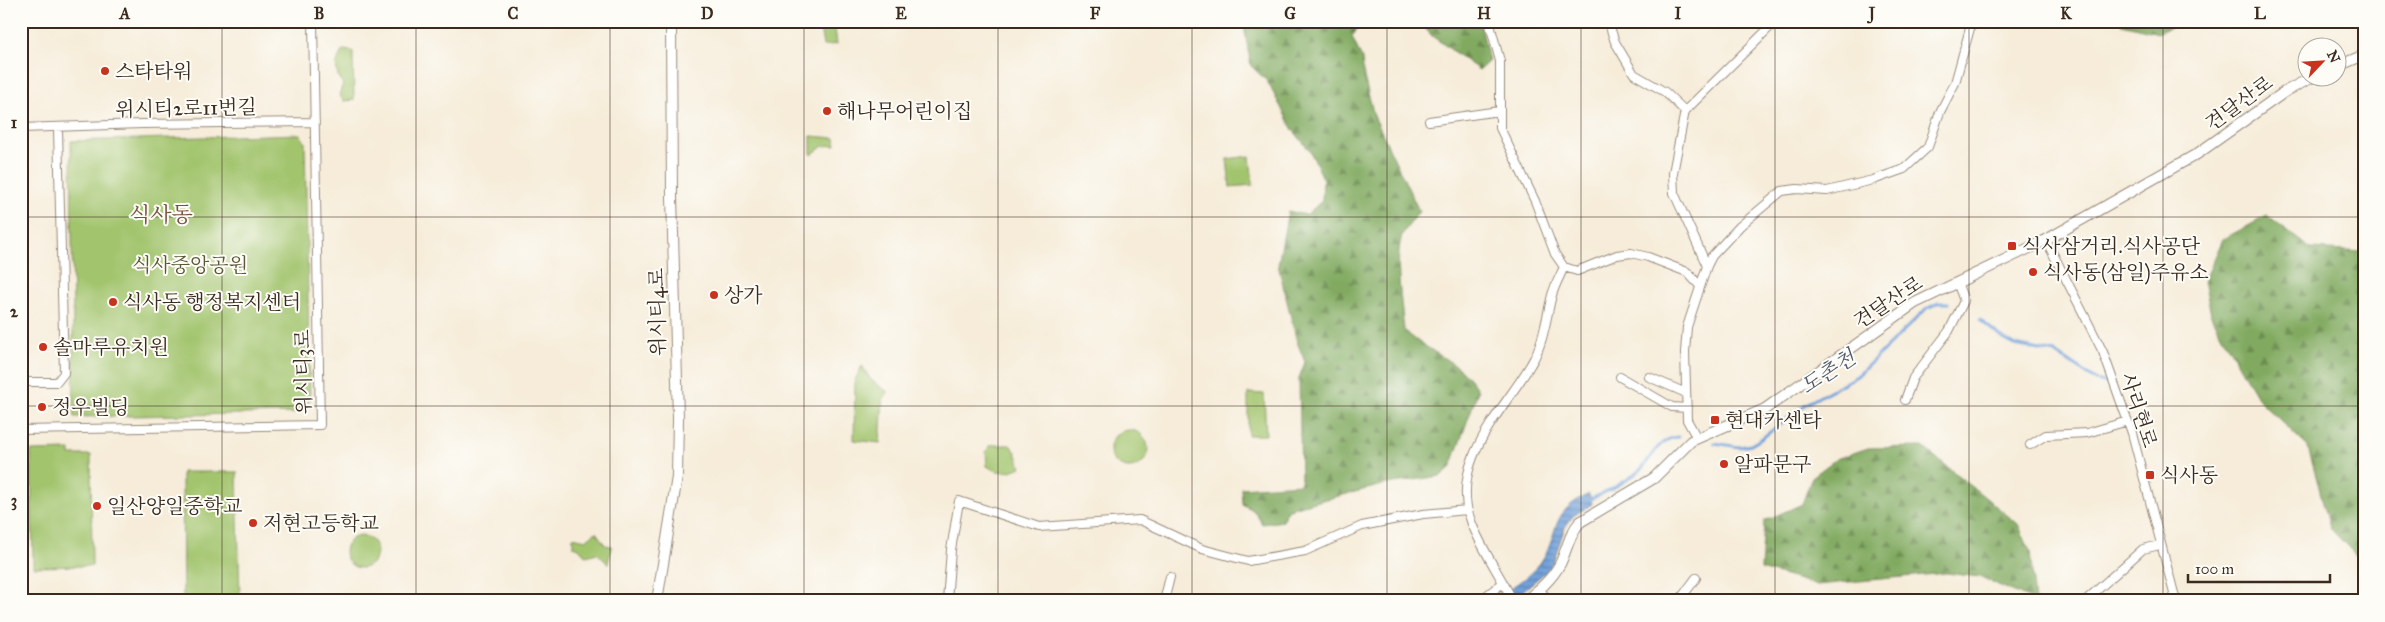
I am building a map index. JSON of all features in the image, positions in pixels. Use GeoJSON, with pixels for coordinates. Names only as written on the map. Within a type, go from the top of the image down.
{"type":"FeatureCollection","features":[{"type":"Feature","properties":{"kind":"street","name":"위시티3로"},"geometry":{"type":"LineString","coordinates":[[21,430],[320,425],[313,21]]}},
{"type":"Feature","properties":{"kind":"street","name":"위시티4로"},"geometry":{"type":"LineString","coordinates":[[657,601],[668,539],[677,467],[671,21]]}},
{"type":"Feature","properties":{"kind":"street"},"geometry":{"type":"LineString","coordinates":[[1489,21],[1500,62],[1500,128],[1535,200],[1555,254],[1564,267],[1577,271],[1617,255],[1631,253],[1648,257],[1688,272],[1700,286]]}},
{"type":"Feature","properties":{"kind":"street"},"geometry":{"type":"LineString","coordinates":[[1608,21],[1615,42],[1634,74],[1665,92],[1685,111]]}},
{"type":"Feature","properties":{"kind":"street"},"geometry":{"type":"LineString","coordinates":[[1707,266],[1674,193],[1673,173],[1685,111],[1776,21]]}},
{"type":"Feature","properties":{"kind":"street"},"geometry":{"type":"LineString","coordinates":[[1697,438],[1687,420],[1685,352],[1687,327],[1712,256],[1740,226],[1782,191],[1797,189],[1827,191],[1873,180],[1904,169],[1928,147],[1940,112],[1955,83],[1972,21]]}},
{"type":"Feature","properties":{"kind":"street"},"geometry":{"type":"LineString","coordinates":[[2348,62],[2364,55]]}},
{"type":"Feature","properties":{"kind":"street","name":"견달산로"},"geometry":{"type":"LineString","coordinates":[[1526,601],[1550,580],[1560,564],[1572,532],[1580,522],[1645,484],[1697,438],[1764,409],[1915,303],[2046,240],[2197,154],[2286,91],[2298,85]]}},
{"type":"Feature","properties":{"kind":"street"},"geometry":{"type":"LineString","coordinates":[[1429,121],[1499,110]]}},
{"type":"Feature","properties":{"kind":"street","name":"위시티2로11번길"},"geometry":{"type":"LineString","coordinates":[[21,128],[142,124],[315,122]]}},
{"type":"Feature","properties":{"kind":"street"},"geometry":{"type":"LineString","coordinates":[[21,382],[57,382],[64,373],[58,128]]}},
{"type":"Feature","properties":{"kind":"street","name":"사리현로"},"geometry":{"type":"LineString","coordinates":[[2046,240],[2103,352],[2128,421],[2176,601]]}},
{"type":"Feature","properties":{"kind":"street"},"geometry":{"type":"LineString","coordinates":[[1513,601],[1473,525],[1467,510],[1466,488],[1469,471],[1476,451],[1487,428],[1532,363],[1540,344],[1553,293],[1564,267]]}},
{"type":"Feature","properties":{"kind":"street"},"geometry":{"type":"LineString","coordinates":[[1905,400],[1913,378],[1949,331],[1964,301],[1956,282]]}},
{"type":"Feature","properties":{"kind":"street"},"geometry":{"type":"LineString","coordinates":[[1620,377],[1672,407],[1687,408]]}},
{"type":"Feature","properties":{"kind":"street"},"geometry":{"type":"LineString","coordinates":[[1650,377],[1686,393]]}},
{"type":"Feature","properties":{"kind":"street"},"geometry":{"type":"LineString","coordinates":[[2030,445],[2046,435],[2087,433],[2128,421]]}},
{"type":"Feature","properties":{"kind":"street"},"geometry":{"type":"LineString","coordinates":[[947,601],[951,550],[958,502],[1039,527],[1140,520],[1202,549],[1248,561],[1305,551],[1362,526],[1423,514],[1467,510]]}},
{"type":"Feature","properties":{"kind":"street"},"geometry":{"type":"LineString","coordinates":[[2084,601],[2143,549],[2160,545]]}},
{"type":"Feature","properties":{"kind":"street"},"geometry":{"type":"LineString","coordinates":[[1164,601],[1170,577]]}},
{"type":"Feature","properties":{"kind":"street"},"geometry":{"type":"LineString","coordinates":[[1679,601],[1696,578]]}},
{"type":"Feature","properties":{"kind":"street"},"geometry":{"type":"LineString","coordinates":[[1479,601],[1505,585]]}},
{"type":"Feature","properties":{"kind":"street"},"geometry":{"type":"LineString","coordinates":[[1539,589],[1549,601]]}},
{"type":"Feature","properties":{"kind":"green space"},"geometry":{"type":"Polygon","coordinates":[[[812,21],[834,21],[837,44],[823,46],[821,33],[814,28],[812,21]]]}},
{"type":"Feature","properties":{"kind":"green space"},"geometry":{"type":"Polygon","coordinates":[[[1243,21],[1362,21],[1352,37],[1362,59],[1364,77],[1374,116],[1419,211],[1403,234],[1400,245],[1399,282],[1404,330],[1463,372],[1478,391],[1451,467],[1441,476],[1387,484],[1295,507],[1287,510],[1283,521],[1262,524],[1255,512],[1242,504],[1241,488],[1301,484],[1299,378],[1305,362],[1297,342],[1278,265],[1288,211],[1306,215],[1322,201],[1323,178],[1310,151],[1293,130],[1267,81],[1251,66],[1243,21]]]}},
{"type":"Feature","properties":{"kind":"green space"},"geometry":{"type":"Polygon","coordinates":[[[1419,21],[1480,21],[1489,61],[1479,70],[1432,36],[1419,21]]]}},
{"type":"Feature","properties":{"kind":"green space"},"geometry":{"type":"Polygon","coordinates":[[[2120,21],[2182,21],[2158,33],[2122,24],[2120,21]]]}},
{"type":"Feature","properties":{"kind":"green space"},"geometry":{"type":"Polygon","coordinates":[[[343,50],[353,51],[354,100],[344,101],[339,95],[343,84],[338,76],[337,63],[343,50]]]}},
{"type":"Feature","properties":{"kind":"green space","name":"식사중앙공원"},"geometry":{"type":"Polygon","coordinates":[[[300,134],[305,142],[310,400],[295,413],[74,417],[71,141],[300,134]]]}},
{"type":"Feature","properties":{"kind":"green space"},"geometry":{"type":"Polygon","coordinates":[[[811,136],[835,138],[836,145],[823,146],[811,155],[811,136]]]}},
{"type":"Feature","properties":{"kind":"green space"},"geometry":{"type":"Polygon","coordinates":[[[1250,156],[1253,185],[1230,187],[1227,159],[1250,156]]]}},
{"type":"Feature","properties":{"kind":"green space"},"geometry":{"type":"Polygon","coordinates":[[[2267,216],[2311,249],[2364,252],[2364,564],[2330,528],[2308,447],[2258,399],[2212,318],[2204,282],[2223,239],[2267,216]]]}},
{"type":"Feature","properties":{"kind":"green space"},"geometry":{"type":"Polygon","coordinates":[[[862,366],[871,380],[888,392],[883,400],[880,443],[854,440],[855,380],[862,366]]]}},
{"type":"Feature","properties":{"kind":"green space"},"geometry":{"type":"Polygon","coordinates":[[[1248,393],[1264,394],[1266,435],[1248,435],[1248,393]]]}},
{"type":"Feature","properties":{"kind":"green space"},"geometry":{"type":"Polygon","coordinates":[[[1129,430],[1136,431],[1142,436],[1147,442],[1147,456],[1142,462],[1136,467],[1129,468],[1122,467],[1116,462],[1111,456],[1110,449],[1111,442],[1116,436],[1122,431],[1129,430]]]}},
{"type":"Feature","properties":{"kind":"green space"},"geometry":{"type":"Polygon","coordinates":[[[991,445],[1010,445],[1016,452],[1021,467],[1004,472],[987,466],[986,451],[991,445]]]}},
{"type":"Feature","properties":{"kind":"green space"},"geometry":{"type":"Polygon","coordinates":[[[1923,447],[2018,524],[2030,551],[2035,601],[1980,577],[1946,573],[1817,585],[1761,569],[1764,521],[1802,504],[1812,477],[1836,459],[1868,448],[1923,447]]]}},
{"type":"Feature","properties":{"kind":"green space"},"geometry":{"type":"Polygon","coordinates":[[[70,450],[70,455],[91,455],[92,566],[33,567],[31,451],[70,450]]]}},
{"type":"Feature","properties":{"kind":"green space"},"geometry":{"type":"Polygon","coordinates":[[[182,472],[237,472],[240,601],[183,601],[182,472]]]}},
{"type":"Feature","properties":{"kind":"green space"},"geometry":{"type":"Polygon","coordinates":[[[596,532],[605,545],[612,546],[608,564],[597,553],[586,556],[579,548],[573,546],[573,537],[586,540],[596,532]]]}},
{"type":"Feature","properties":{"kind":"green space"},"geometry":{"type":"Polygon","coordinates":[[[361,536],[367,537],[372,541],[376,546],[376,558],[372,563],[367,567],[361,568],[355,567],[350,563],[346,558],[345,552],[346,546],[350,541],[355,537],[361,536]]]}},
{"type":"Feature","properties":{"kind":"water"},"geometry":{"type":"Polygon","coordinates":[[[1589,494],[1592,504],[1573,516],[1565,527],[1553,562],[1547,571],[1510,601],[1491,601],[1530,574],[1540,563],[1551,543],[1561,517],[1576,501],[1589,494]]]}},
{"type":"Feature","properties":{"kind":"waterway","name":"도촌천"},"geometry":{"type":"LineString","coordinates":[[1715,443],[1739,447],[1751,445],[1761,439],[1806,404],[1857,376],[1926,309],[1938,303],[1948,303]]}},
{"type":"Feature","properties":{"kind":"waterway","name":"도촌천"},"geometry":{"type":"LineString","coordinates":[[1980,320],[2005,340],[2015,345],[2055,353],[2096,380],[2107,383]]}},
{"type":"Feature","properties":{"kind":"waterway","name":"도촌천"},"geometry":{"type":"LineString","coordinates":[[1589,500],[1631,477],[1643,467],[1666,440],[1678,437]]}},
{"type":"Feature","properties":{"kind":"place","name":"스타타워"},"geometry":{"type":"Point","coordinates":[105,71]}},
{"type":"Feature","properties":{"kind":"place","name":"해나무어린이집"},"geometry":{"type":"Point","coordinates":[827,111]}},
{"type":"Feature","properties":{"kind":"place","name":"식사삼거리.식사공단"},"geometry":{"type":"Point","coordinates":[2012,246]}},
{"type":"Feature","properties":{"kind":"place","name":"식사동(삼일)주유소"},"geometry":{"type":"Point","coordinates":[2033,272]}},
{"type":"Feature","properties":{"kind":"place","name":"상가"},"geometry":{"type":"Point","coordinates":[714,295]}},
{"type":"Feature","properties":{"kind":"place","name":"식사동 행정복지센터"},"geometry":{"type":"Point","coordinates":[113,302]}},
{"type":"Feature","properties":{"kind":"place","name":"솔마루유치원"},"geometry":{"type":"Point","coordinates":[43,347]}},
{"type":"Feature","properties":{"kind":"place","name":"정우빌딩"},"geometry":{"type":"Point","coordinates":[42,407]}},
{"type":"Feature","properties":{"kind":"place","name":"현대카센타"},"geometry":{"type":"Point","coordinates":[1715,420]}},
{"type":"Feature","properties":{"kind":"place","name":"알파문구"},"geometry":{"type":"Point","coordinates":[1724,464]}},
{"type":"Feature","properties":{"kind":"place","name":"식사동"},"geometry":{"type":"Point","coordinates":[2150,475]}},
{"type":"Feature","properties":{"kind":"place","name":"일산양일중학교"},"geometry":{"type":"Point","coordinates":[97,506]}},
{"type":"Feature","properties":{"kind":"place","name":"저현고등학교"},"geometry":{"type":"Point","coordinates":[253,523]}},
{"type":"Feature","properties":{"kind":"district","name":"식사동"},"geometry":{"type":"Point","coordinates":[161,214]}}]}
